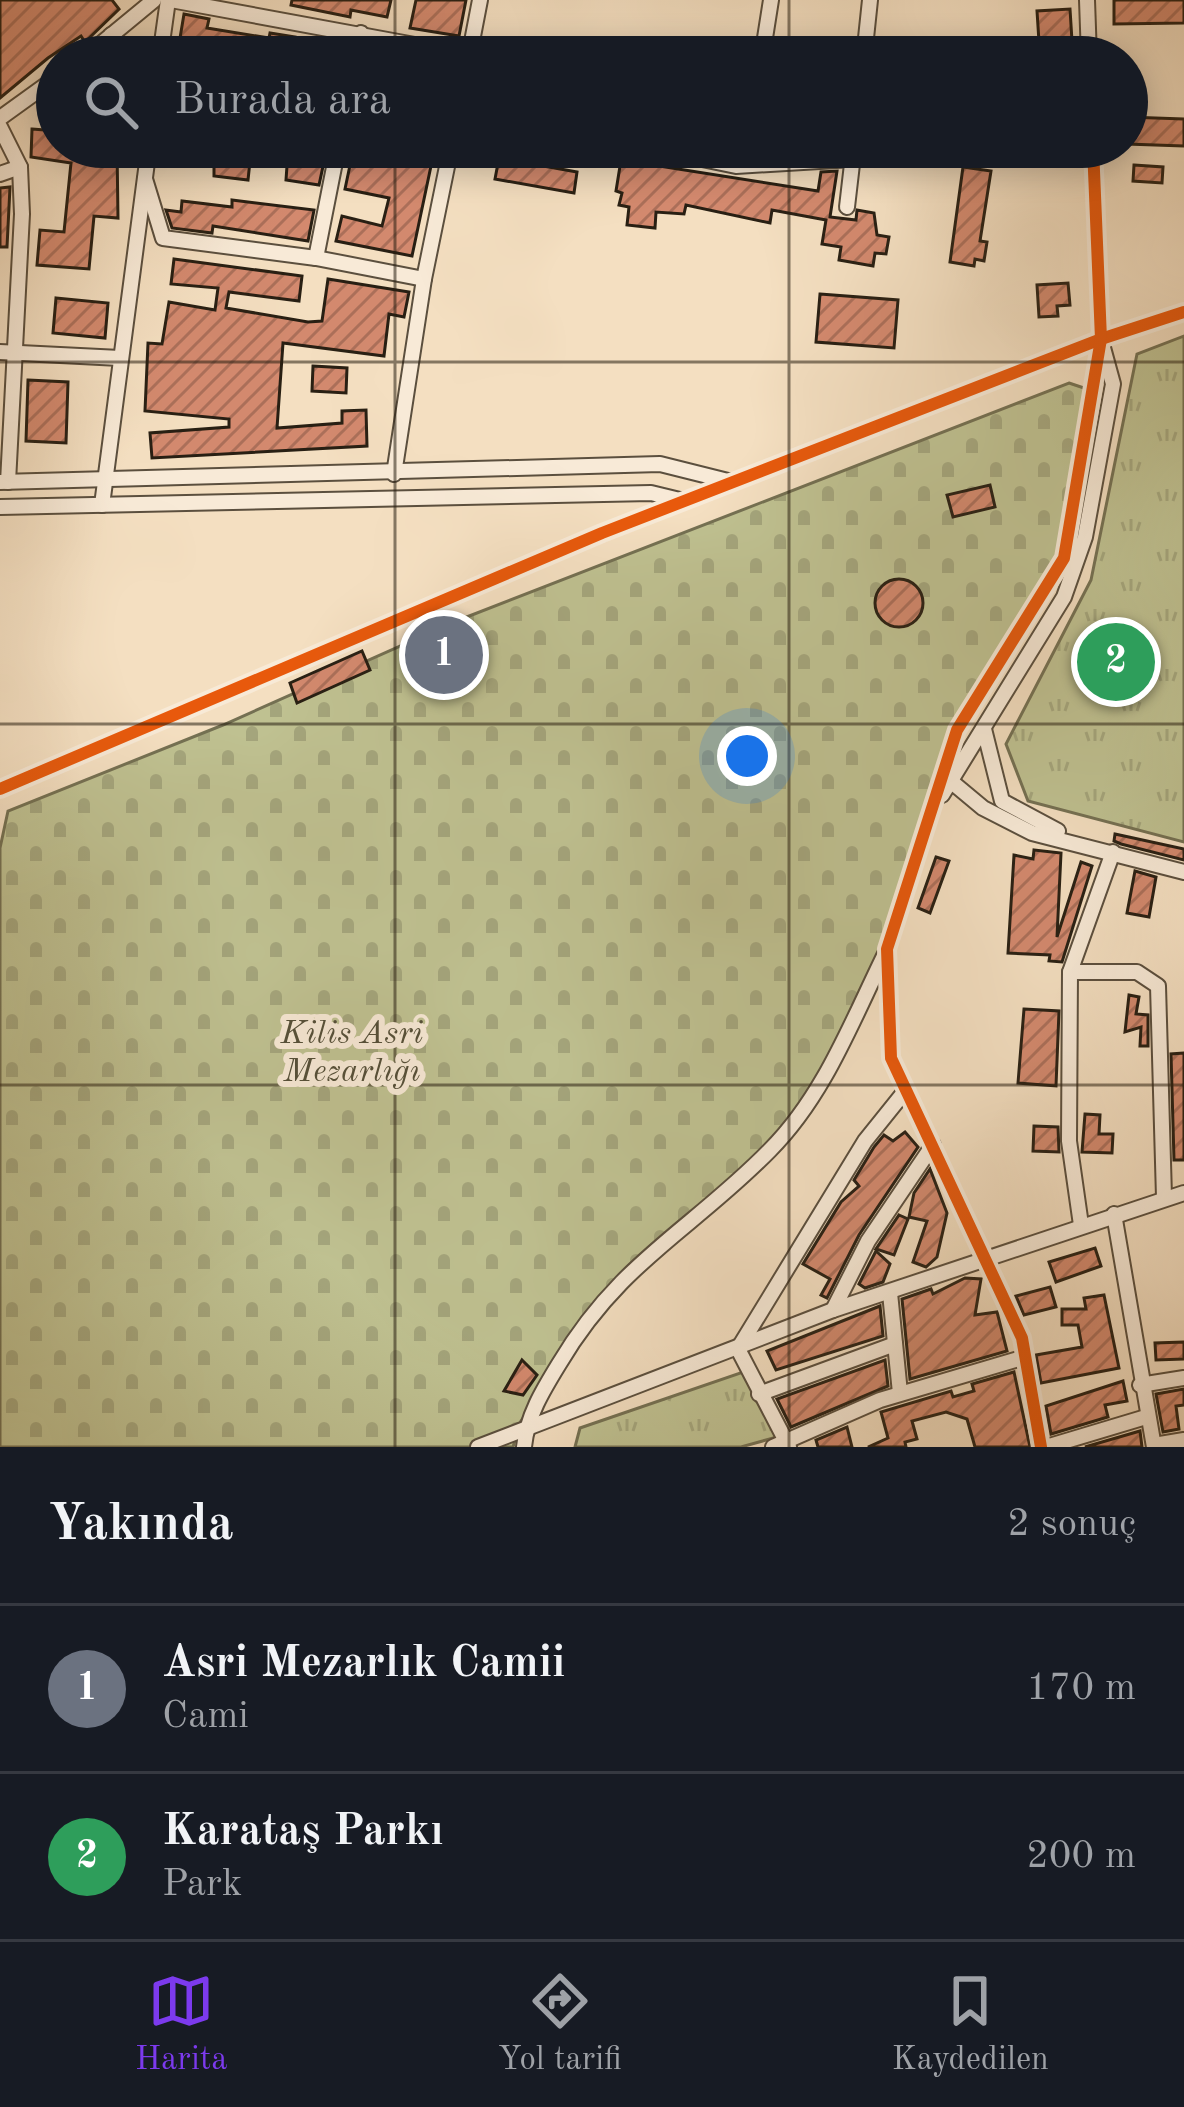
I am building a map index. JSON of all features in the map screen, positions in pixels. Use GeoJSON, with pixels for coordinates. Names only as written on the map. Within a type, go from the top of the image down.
{"type":"FeatureCollection","features":[{"type":"Feature","properties":{"kind":"street"},"geometry":{"type":"LineString","coordinates":[[111,35],[154,0]]}},
{"type":"Feature","properties":{"kind":"street"},"geometry":{"type":"LineString","coordinates":[[163,36],[169,0],[375,36]]}},
{"type":"Feature","properties":{"kind":"street"},"geometry":{"type":"LineString","coordinates":[[473,36],[480,0]]}},
{"type":"Feature","properties":{"kind":"street"},"geometry":{"type":"LineString","coordinates":[[765,36],[771,0]]}},
{"type":"Feature","properties":{"kind":"street"},"geometry":{"type":"LineString","coordinates":[[866,36],[870,0]]}},
{"type":"Feature","properties":{"kind":"street"},"geometry":{"type":"LineString","coordinates":[[1087,0],[1088,36]]}},
{"type":"Feature","properties":{"kind":"street"},"geometry":{"type":"LineString","coordinates":[[36,94],[0,122],[20,167],[6,352],[4,482],[660,464],[731,482]]}},
{"type":"Feature","properties":{"kind":"street"},"geometry":{"type":"LineString","coordinates":[[0,174],[20,167]]}},
{"type":"Feature","properties":{"kind":"street"},"geometry":{"type":"LineString","coordinates":[[102,505],[146,168]]}},
{"type":"Feature","properties":{"kind":"street"},"geometry":{"type":"LineString","coordinates":[[316,258],[334,168]]}},
{"type":"Feature","properties":{"kind":"street"},"geometry":{"type":"LineString","coordinates":[[394,474],[447,168]]}},
{"type":"Feature","properties":{"kind":"street"},"geometry":{"type":"LineString","coordinates":[[848,207],[852,168]]}},
{"type":"Feature","properties":{"kind":"street"},"geometry":{"type":"LineString","coordinates":[[946,778],[958,730],[1064,558],[1101,339],[1094,168]]}},
{"type":"Feature","properties":{"kind":"street"},"geometry":{"type":"LineString","coordinates":[[145,179],[163,238],[316,258],[424,279]]}},
{"type":"Feature","properties":{"kind":"street"},"geometry":{"type":"LineString","coordinates":[[0,789],[683,501],[1101,339],[1184,312]]}},
{"type":"Feature","properties":{"kind":"street"},"geometry":{"type":"LineString","coordinates":[[524,1447],[526,1425],[579,1330],[626,1272],[770,1150],[818,1090],[887,949],[927,817],[946,778],[984,729],[1064,597],[1085,537],[1113,384],[1101,339]]}},
{"type":"Feature","properties":{"kind":"street"},"geometry":{"type":"LineString","coordinates":[[6,352],[119,358]]}},
{"type":"Feature","properties":{"kind":"street"},"geometry":{"type":"LineString","coordinates":[[0,507],[651,493],[683,501]]}},
{"type":"Feature","properties":{"kind":"street"},"geometry":{"type":"LineString","coordinates":[[984,729],[1002,801],[1029,820],[1113,852]]}},
{"type":"Feature","properties":{"kind":"street"},"geometry":{"type":"LineString","coordinates":[[946,778],[983,808],[1032,832],[1184,872]]}},
{"type":"Feature","properties":{"kind":"street"},"geometry":{"type":"LineString","coordinates":[[1081,1225],[1069,1142],[1070,972],[1113,852]]}},
{"type":"Feature","properties":{"kind":"street"},"geometry":{"type":"LineString","coordinates":[[887,949],[888,1036],[906,1090],[1022,1338],[1052,1446],[1146,1418]]}},
{"type":"Feature","properties":{"kind":"street"},"geometry":{"type":"LineString","coordinates":[[1070,972],[1137,972],[1158,986],[1164,1197]]}},
{"type":"Feature","properties":{"kind":"street"},"geometry":{"type":"LineString","coordinates":[[738,1348],[865,1141],[906,1090]]}},
{"type":"Feature","properties":{"kind":"street"},"geometry":{"type":"LineString","coordinates":[[833,1310],[868,1241],[933,1145]]}},
{"type":"Feature","properties":{"kind":"street"},"geometry":{"type":"LineString","coordinates":[[478,1447],[833,1310],[1184,1192]]}},
{"type":"Feature","properties":{"kind":"street"},"geometry":{"type":"LineString","coordinates":[[1114,1214],[1154,1446],[1184,1440]]}},
{"type":"Feature","properties":{"kind":"street"},"geometry":{"type":"LineString","coordinates":[[890,1293],[900,1393]]}},
{"type":"Feature","properties":{"kind":"street"},"geometry":{"type":"LineString","coordinates":[[759,1394],[895,1344]]}},
{"type":"Feature","properties":{"kind":"street"},"geometry":{"type":"LineString","coordinates":[[738,1348],[783,1446],[900,1393],[1025,1358]]}},
{"type":"Feature","properties":{"kind":"street"},"geometry":{"type":"LineString","coordinates":[[1140,1385],[1184,1378]]}},
{"type":"Feature","properties":{"kind":"green space"},"geometry":{"type":"Polygon","coordinates":[[[1184,336],[1184,842],[1028,801],[1006,744],[1091,580],[1137,354],[1184,336]]]}},
{"type":"Feature","properties":{"kind":"green space","name":"Kilis Asri Mezarlığı"},"geometry":{"type":"Polygon","coordinates":[[[1069,383],[1096,392],[1063,561],[955,739],[909,895],[817,1093],[769,1153],[625,1275],[521,1421],[513,1447],[0,1447],[0,848],[8,811],[223,725],[459,620],[1069,383]]]}},
{"type":"Feature","properties":{"kind":"green space"},"geometry":{"type":"Polygon","coordinates":[[[746,1371],[777,1437],[741,1447],[575,1447],[580,1428],[746,1371]]]}},
{"type":"Feature","properties":{"kind":"building"},"geometry":{"type":"Polygon","coordinates":[[[0,0],[112,0],[119,9],[91,36],[36,36],[36,68],[0,98],[0,0]]]}},
{"type":"Feature","properties":{"kind":"building"},"geometry":{"type":"Polygon","coordinates":[[[292,0],[391,0],[387,17],[351,10],[350,17],[291,5],[292,0]]]}},
{"type":"Feature","properties":{"kind":"building"},"geometry":{"type":"Polygon","coordinates":[[[416,0],[466,0],[459,36],[410,28],[416,0]]]}},
{"type":"Feature","properties":{"kind":"building"},"geometry":{"type":"Polygon","coordinates":[[[1114,0],[1184,0],[1184,23],[1114,24],[1114,0]]]}},
{"type":"Feature","properties":{"kind":"building"},"geometry":{"type":"Polygon","coordinates":[[[1070,9],[1072,36],[1039,36],[1037,11],[1070,9]]]}},
{"type":"Feature","properties":{"kind":"building"},"geometry":{"type":"Polygon","coordinates":[[[184,14],[209,19],[207,28],[257,36],[180,36],[184,14]]]}},
{"type":"Feature","properties":{"kind":"building"},"geometry":{"type":"Polygon","coordinates":[[[1148,118],[1184,119],[1184,146],[1148,145],[1148,118]]]}},
{"type":"Feature","properties":{"kind":"building"},"geometry":{"type":"Polygon","coordinates":[[[32,129],[36,129],[36,158],[31,157],[32,129]]]}},
{"type":"Feature","properties":{"kind":"building"},"geometry":{"type":"Polygon","coordinates":[[[1163,167],[1162,183],[1133,181],[1134,168],[1163,167]]]}},
{"type":"Feature","properties":{"kind":"building"},"geometry":{"type":"Polygon","coordinates":[[[70,168],[117,168],[118,218],[94,216],[89,269],[37,265],[40,230],[64,232],[70,168]]]}},
{"type":"Feature","properties":{"kind":"building"},"geometry":{"type":"Polygon","coordinates":[[[214,168],[249,168],[248,180],[214,176],[214,168]]]}},
{"type":"Feature","properties":{"kind":"building"},"geometry":{"type":"Polygon","coordinates":[[[287,168],[323,168],[319,185],[286,180],[287,168]]]}},
{"type":"Feature","properties":{"kind":"building"},"geometry":{"type":"Polygon","coordinates":[[[349,168],[431,168],[412,256],[336,241],[342,216],[382,226],[389,198],[345,189],[349,168]]]}},
{"type":"Feature","properties":{"kind":"building"},"geometry":{"type":"Polygon","coordinates":[[[497,168],[577,172],[574,193],[495,179],[497,168]]]}},
{"type":"Feature","properties":{"kind":"building"},"geometry":{"type":"Polygon","coordinates":[[[620,168],[672,168],[818,191],[821,172],[837,171],[830,217],[856,220],[857,210],[874,213],[877,235],[889,237],[886,254],[875,253],[873,266],[839,260],[841,247],[822,244],[826,220],[772,210],[770,223],[686,205],[684,214],[656,212],[655,228],[627,225],[629,207],[619,205],[622,193],[616,191],[620,168]]]}},
{"type":"Feature","properties":{"kind":"building"},"geometry":{"type":"Polygon","coordinates":[[[963,168],[991,171],[980,241],[987,242],[984,261],[975,259],[974,266],[950,262],[963,168]]]}},
{"type":"Feature","properties":{"kind":"building"},"geometry":{"type":"Polygon","coordinates":[[[10,187],[7,247],[0,247],[0,188],[10,187]]]}},
{"type":"Feature","properties":{"kind":"building"},"geometry":{"type":"Polygon","coordinates":[[[232,200],[314,210],[308,241],[213,226],[212,233],[172,228],[166,210],[181,212],[182,201],[232,207],[232,200]]]}},
{"type":"Feature","properties":{"kind":"building"},"geometry":{"type":"Polygon","coordinates":[[[174,259],[302,276],[299,301],[229,292],[226,308],[308,322],[322,321],[328,279],[409,292],[404,317],[389,314],[384,356],[283,343],[277,428],[342,423],[342,411],[366,410],[367,446],[152,458],[150,433],[229,427],[229,419],[145,411],[148,343],[162,344],[169,302],[215,310],[218,288],[171,284],[174,259]]]}},
{"type":"Feature","properties":{"kind":"building"},"geometry":{"type":"Polygon","coordinates":[[[1068,283],[1070,305],[1057,306],[1058,316],[1039,317],[1037,285],[1068,283]]]}},
{"type":"Feature","properties":{"kind":"building"},"geometry":{"type":"Polygon","coordinates":[[[820,294],[898,300],[894,348],[816,342],[820,294]]]}},
{"type":"Feature","properties":{"kind":"building"},"geometry":{"type":"Polygon","coordinates":[[[56,298],[108,303],[105,338],[53,333],[56,298]]]}},
{"type":"Feature","properties":{"kind":"building"},"geometry":{"type":"Polygon","coordinates":[[[313,366],[347,368],[346,393],[312,391],[313,366]]]}},
{"type":"Feature","properties":{"kind":"building"},"geometry":{"type":"Polygon","coordinates":[[[28,380],[68,382],[66,443],[26,441],[28,380]]]}},
{"type":"Feature","properties":{"kind":"building"},"geometry":{"type":"Polygon","coordinates":[[[990,485],[995,507],[953,517],[947,495],[990,485]]]}},
{"type":"Feature","properties":{"kind":"building"},"geometry":{"type":"Polygon","coordinates":[[[899,579],[916,586],[923,603],[916,620],[899,627],[882,620],[875,603],[882,586],[899,579]]]}},
{"type":"Feature","properties":{"kind":"building"},"geometry":{"type":"Polygon","coordinates":[[[455,642],[459,664],[432,668],[429,647],[455,642]]]}},
{"type":"Feature","properties":{"kind":"building"},"geometry":{"type":"Polygon","coordinates":[[[362,651],[370,670],[297,703],[290,683],[362,651]]]}},
{"type":"Feature","properties":{"kind":"building"},"geometry":{"type":"Polygon","coordinates":[[[1115,834],[1184,849],[1184,860],[1121,844],[1114,841],[1115,834]]]}},
{"type":"Feature","properties":{"kind":"building"},"geometry":{"type":"Polygon","coordinates":[[[1034,850],[1061,853],[1057,937],[1081,862],[1092,866],[1062,962],[1049,961],[1050,955],[1008,953],[1014,855],[1033,859],[1034,850]]]}},
{"type":"Feature","properties":{"kind":"building"},"geometry":{"type":"Polygon","coordinates":[[[936,857],[949,861],[930,913],[918,908],[936,857]]]}},
{"type":"Feature","properties":{"kind":"building"},"geometry":{"type":"Polygon","coordinates":[[[1135,871],[1156,877],[1149,917],[1127,913],[1135,871]]]}},
{"type":"Feature","properties":{"kind":"building"},"geometry":{"type":"Polygon","coordinates":[[[1129,995],[1139,997],[1136,1014],[1148,1015],[1148,1046],[1140,1046],[1141,1027],[1125,1032],[1129,995]]]}},
{"type":"Feature","properties":{"kind":"building"},"geometry":{"type":"Polygon","coordinates":[[[1024,1009],[1059,1011],[1056,1086],[1018,1083],[1024,1009]]]}},
{"type":"Feature","properties":{"kind":"building"},"geometry":{"type":"Polygon","coordinates":[[[1184,1053],[1184,1160],[1174,1160],[1171,1054],[1184,1053]]]}},
{"type":"Feature","properties":{"kind":"building"},"geometry":{"type":"Polygon","coordinates":[[[1085,1114],[1100,1115],[1099,1134],[1113,1134],[1112,1153],[1082,1152],[1085,1114]]]}},
{"type":"Feature","properties":{"kind":"building"},"geometry":{"type":"Polygon","coordinates":[[[1034,1126],[1058,1127],[1059,1152],[1033,1151],[1034,1126]]]}},
{"type":"Feature","properties":{"kind":"building"},"geometry":{"type":"Polygon","coordinates":[[[905,1132],[918,1147],[859,1235],[827,1298],[821,1295],[830,1279],[803,1264],[841,1202],[859,1186],[854,1180],[874,1147],[884,1135],[893,1141],[905,1132]]]}},
{"type":"Feature","properties":{"kind":"building"},"geometry":{"type":"Polygon","coordinates":[[[930,1169],[947,1213],[937,1257],[926,1267],[913,1262],[927,1221],[909,1217],[914,1193],[930,1169]]]}},
{"type":"Feature","properties":{"kind":"building"},"geometry":{"type":"Polygon","coordinates":[[[899,1215],[908,1219],[894,1255],[876,1249],[899,1215]]]}},
{"type":"Feature","properties":{"kind":"building"},"geometry":{"type":"Polygon","coordinates":[[[1095,1248],[1101,1266],[1056,1282],[1049,1262],[1095,1248]]]}},
{"type":"Feature","properties":{"kind":"building"},"geometry":{"type":"Polygon","coordinates":[[[876,1251],[890,1264],[883,1282],[865,1288],[859,1284],[876,1251]]]}},
{"type":"Feature","properties":{"kind":"building"},"geometry":{"type":"Polygon","coordinates":[[[965,1278],[981,1279],[975,1315],[997,1312],[1007,1351],[910,1379],[902,1299],[931,1289],[933,1294],[965,1278]]]}},
{"type":"Feature","properties":{"kind":"building"},"geometry":{"type":"Polygon","coordinates":[[[1050,1287],[1056,1307],[1024,1315],[1016,1296],[1050,1287]]]}},
{"type":"Feature","properties":{"kind":"building"},"geometry":{"type":"Polygon","coordinates":[[[1104,1295],[1119,1368],[1041,1383],[1036,1355],[1082,1347],[1078,1325],[1062,1325],[1062,1309],[1086,1309],[1084,1298],[1104,1295]]]}},
{"type":"Feature","properties":{"kind":"building"},"geometry":{"type":"Polygon","coordinates":[[[880,1306],[883,1336],[776,1370],[767,1351],[880,1306]]]}},
{"type":"Feature","properties":{"kind":"building"},"geometry":{"type":"Polygon","coordinates":[[[1184,1342],[1184,1359],[1156,1360],[1155,1343],[1184,1342]]]}},
{"type":"Feature","properties":{"kind":"building"},"geometry":{"type":"Polygon","coordinates":[[[522,1360],[537,1375],[523,1395],[504,1391],[522,1360]]]}},
{"type":"Feature","properties":{"kind":"building"},"geometry":{"type":"Polygon","coordinates":[[[885,1360],[888,1386],[791,1427],[777,1399],[885,1360]]]}},
{"type":"Feature","properties":{"kind":"building"},"geometry":{"type":"Polygon","coordinates":[[[1014,1372],[1030,1447],[975,1447],[967,1419],[946,1412],[912,1421],[917,1439],[905,1442],[906,1447],[868,1447],[888,1438],[881,1412],[951,1391],[953,1397],[974,1391],[972,1384],[1014,1372]]]}},
{"type":"Feature","properties":{"kind":"building"},"geometry":{"type":"Polygon","coordinates":[[[1123,1381],[1127,1401],[1105,1405],[1108,1417],[1051,1434],[1046,1406],[1123,1381]]]}},
{"type":"Feature","properties":{"kind":"building"},"geometry":{"type":"Polygon","coordinates":[[[1184,1389],[1184,1405],[1176,1406],[1179,1429],[1163,1432],[1156,1394],[1184,1389]]]}},
{"type":"Feature","properties":{"kind":"building"},"geometry":{"type":"Polygon","coordinates":[[[847,1427],[852,1447],[818,1447],[816,1440],[847,1427]]]}},
{"type":"Feature","properties":{"kind":"building"},"geometry":{"type":"Polygon","coordinates":[[[1140,1431],[1142,1447],[1085,1447],[1140,1431]]]}},
{"type":"Feature","properties":{"kind":"cycle path"},"geometry":{"type":"LineString","coordinates":[[1041,1447],[1022,1338],[891,1058],[887,949],[957,730],[1064,558],[1101,339],[1094,168]]}},
{"type":"Feature","properties":{"kind":"cycle path"},"geometry":{"type":"LineString","coordinates":[[0,789],[602,533],[1101,339],[1184,312]]}},
{"type":"Feature","properties":{"kind":"place","name":"Asri Mezarlık Camii"},"geometry":{"type":"Point","coordinates":[444,655]}},
{"type":"Feature","properties":{"kind":"place","name":"Karataş Parkı"},"geometry":{"type":"Point","coordinates":[1116,662]}}]}
